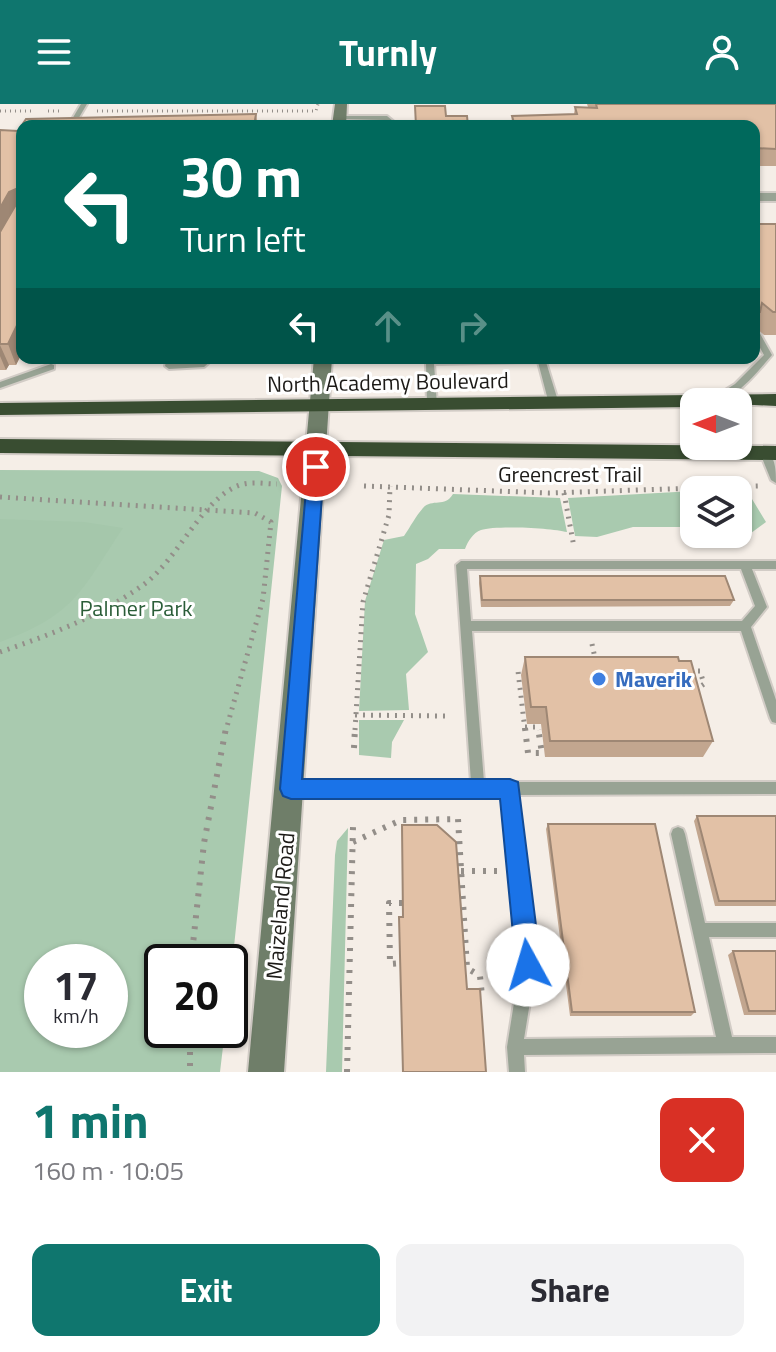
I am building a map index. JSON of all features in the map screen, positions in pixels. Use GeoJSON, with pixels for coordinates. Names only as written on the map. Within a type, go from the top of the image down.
{"type":"FeatureCollection","features":[{"type":"Feature","properties":{"kind":"highway","name":"North Academy Boulevard"},"geometry":{"type":"LineString","coordinates":[[752,400],[776,400]]}},
{"type":"Feature","properties":{"kind":"highway","name":"North Academy Boulevard"},"geometry":{"type":"LineString","coordinates":[[0,409],[320,408],[680,402]]}},
{"type":"Feature","properties":{"kind":"highway"},"geometry":{"type":"LineString","coordinates":[[0,446],[771,453]]}},
{"type":"Feature","properties":{"kind":"main road","name":"Maizeland Road"},"geometry":{"type":"LineString","coordinates":[[266,1072],[323,364]]}},
{"type":"Feature","properties":{"kind":"lane"},"geometry":{"type":"LineString","coordinates":[[340,116],[389,120]]}},
{"type":"Feature","properties":{"kind":"lane"},"geometry":{"type":"LineString","coordinates":[[760,341],[768,355]]}},
{"type":"Feature","properties":{"kind":"lane"},"geometry":{"type":"LineString","coordinates":[[760,355],[768,355]]}},
{"type":"Feature","properties":{"kind":"lane"},"geometry":{"type":"LineString","coordinates":[[760,363],[768,355]]}},
{"type":"Feature","properties":{"kind":"lane"},"geometry":{"type":"LineString","coordinates":[[426,364],[432,405]]}},
{"type":"Feature","properties":{"kind":"lane"},"geometry":{"type":"LineString","coordinates":[[543,364],[554,404]]}},
{"type":"Feature","properties":{"kind":"lane"},"geometry":{"type":"LineString","coordinates":[[735,388],[759,364]]}},
{"type":"Feature","properties":{"kind":"lane"},"geometry":{"type":"LineString","coordinates":[[0,385],[51,367]]}},
{"type":"Feature","properties":{"kind":"lane"},"geometry":{"type":"LineString","coordinates":[[771,453],[776,480]]}},
{"type":"Feature","properties":{"kind":"lane"},"geometry":{"type":"LineString","coordinates":[[478,789],[461,565],[776,565]]}},
{"type":"Feature","properties":{"kind":"lane"},"geometry":{"type":"LineString","coordinates":[[466,626],[745,626],[761,607],[745,565]]}},
{"type":"Feature","properties":{"kind":"lane"},"geometry":{"type":"LineString","coordinates":[[745,626],[776,718]]}},
{"type":"Feature","properties":{"kind":"lane"},"geometry":{"type":"LineString","coordinates":[[291,789],[776,788]]}},
{"type":"Feature","properties":{"kind":"lane"},"geometry":{"type":"LineString","coordinates":[[510,789],[528,965],[515,1047],[517,1072]]}},
{"type":"Feature","properties":{"kind":"lane"},"geometry":{"type":"LineString","coordinates":[[678,834],[726,1045]]}},
{"type":"Feature","properties":{"kind":"lane"},"geometry":{"type":"LineString","coordinates":[[699,930],[776,930]]}},
{"type":"Feature","properties":{"kind":"lane"},"geometry":{"type":"LineString","coordinates":[[515,1047],[776,1045]]}},
{"type":"Feature","properties":{"kind":"path"},"geometry":{"type":"LineString","coordinates":[[89,111],[316,111],[318,104]]}},
{"type":"Feature","properties":{"kind":"path"},"geometry":{"type":"LineString","coordinates":[[0,111],[31,111]]}},
{"type":"Feature","properties":{"kind":"path"},"geometry":{"type":"LineString","coordinates":[[0,652],[32,641],[113,602],[159,572],[212,510],[217,498],[242,484],[277,484]]}},
{"type":"Feature","properties":{"kind":"path","name":"Greencrest Trail"},"geometry":{"type":"LineString","coordinates":[[364,486],[564,493],[761,486]]}},
{"type":"Feature","properties":{"kind":"path"},"geometry":{"type":"LineString","coordinates":[[354,748],[363,602],[389,515],[390,486]]}},
{"type":"Feature","properties":{"kind":"path"},"geometry":{"type":"LineString","coordinates":[[564,493],[574,548]]}},
{"type":"Feature","properties":{"kind":"path"},"geometry":{"type":"LineString","coordinates":[[0,497],[212,510],[266,516],[271,522],[265,586],[211,794],[197,887],[192,944]]}},
{"type":"Feature","properties":{"kind":"path"},"geometry":{"type":"LineString","coordinates":[[592,644],[597,671]]}},
{"type":"Feature","properties":{"kind":"path"},"geometry":{"type":"LineString","coordinates":[[525,727],[538,727],[542,753],[528,753],[518,671],[534,671]]}},
{"type":"Feature","properties":{"kind":"path"},"geometry":{"type":"LineString","coordinates":[[355,715],[445,716]]}},
{"type":"Feature","properties":{"kind":"path"},"geometry":{"type":"LineString","coordinates":[[353,842],[401,820],[458,819],[467,968],[480,976],[482,996]]}},
{"type":"Feature","properties":{"kind":"path"},"geometry":{"type":"LineString","coordinates":[[452,833],[458,826]]}},
{"type":"Feature","properties":{"kind":"path"},"geometry":{"type":"LineString","coordinates":[[347,1072],[353,827]]}},
{"type":"Feature","properties":{"kind":"path"},"geometry":{"type":"LineString","coordinates":[[461,871],[519,871]]}},
{"type":"Feature","properties":{"kind":"path"},"geometry":{"type":"LineString","coordinates":[[402,903],[389,903],[390,964],[421,963]]}},
{"type":"Feature","properties":{"kind":"path"},"geometry":{"type":"LineString","coordinates":[[451,963],[467,963]]}},
{"type":"Feature","properties":{"kind":"path"},"geometry":{"type":"LineString","coordinates":[[190,1048],[190,1072]]}},
{"type":"Feature","properties":{"kind":"green space","name":"Palmer Park"},"geometry":{"type":"Polygon","coordinates":[[[0,470],[259,471],[278,478],[282,486],[234,944],[144,944],[144,1048],[223,1048],[220,1072],[0,1072],[0,470]]]}},
{"type":"Feature","properties":{"kind":"green space"},"geometry":{"type":"Polygon","coordinates":[[[680,492],[680,527],[633,527],[597,537],[575,536],[568,498],[680,492]]]}},
{"type":"Feature","properties":{"kind":"green space"},"geometry":{"type":"Polygon","coordinates":[[[453,494],[560,498],[567,532],[488,528],[476,533],[465,549],[439,549],[416,564],[415,614],[428,652],[406,674],[409,710],[359,711],[365,601],[384,540],[404,536],[423,508],[446,501],[453,494]]]}},
{"type":"Feature","properties":{"kind":"green space"},"geometry":{"type":"Polygon","coordinates":[[[752,499],[766,522],[752,532],[752,499]]]}},
{"type":"Feature","properties":{"kind":"green space"},"geometry":{"type":"Polygon","coordinates":[[[0,519],[84,522],[123,528],[85,585],[61,611],[45,622],[0,642],[0,519]]]}},
{"type":"Feature","properties":{"kind":"green space"},"geometry":{"type":"Polygon","coordinates":[[[359,720],[404,720],[392,742],[391,758],[359,755],[359,720]]]}},
{"type":"Feature","properties":{"kind":"green space"},"geometry":{"type":"Polygon","coordinates":[[[348,828],[342,1072],[326,1072],[335,855],[337,841],[348,828]]]}},
{"type":"Feature","properties":{"kind":"building"},"geometry":{"type":"Polygon","coordinates":[[[596,104],[776,104],[776,149],[760,148],[760,120],[513,120],[512,116],[577,114],[575,107],[597,108],[596,104]]]}},
{"type":"Feature","properties":{"kind":"building"},"geometry":{"type":"Polygon","coordinates":[[[415,106],[445,106],[446,116],[467,116],[467,120],[416,120],[415,106]]]}},
{"type":"Feature","properties":{"kind":"building"},"geometry":{"type":"Polygon","coordinates":[[[256,114],[255,120],[26,119],[256,114]]]}},
{"type":"Feature","properties":{"kind":"building"},"geometry":{"type":"Polygon","coordinates":[[[0,130],[16,131],[16,189],[9,192],[0,208],[0,130]]]}},
{"type":"Feature","properties":{"kind":"building"},"geometry":{"type":"Polygon","coordinates":[[[16,204],[16,327],[8,344],[0,344],[0,232],[16,204]]]}},
{"type":"Feature","properties":{"kind":"building"},"geometry":{"type":"Polygon","coordinates":[[[760,224],[776,224],[776,312],[762,303],[760,312],[760,224]]]}},
{"type":"Feature","properties":{"kind":"building"},"geometry":{"type":"Polygon","coordinates":[[[480,576],[725,576],[734,600],[482,600],[480,576]]]}},
{"type":"Feature","properties":{"kind":"building"},"geometry":{"type":"Polygon","coordinates":[[[525,657],[678,657],[679,661],[691,661],[713,741],[550,741],[546,707],[531,707],[525,657]]]}},
{"type":"Feature","properties":{"kind":"building"},"geometry":{"type":"Polygon","coordinates":[[[697,816],[776,816],[776,901],[719,901],[697,816]]]}},
{"type":"Feature","properties":{"kind":"building"},"geometry":{"type":"Polygon","coordinates":[[[548,824],[655,824],[695,1012],[572,1012],[548,824]]]}},
{"type":"Feature","properties":{"kind":"building"},"geometry":{"type":"Polygon","coordinates":[[[402,825],[437,825],[456,842],[467,989],[480,989],[486,1072],[403,1072],[399,917],[403,917],[402,825]]]}},
{"type":"Feature","properties":{"kind":"building"},"geometry":{"type":"Polygon","coordinates":[[[733,951],[776,951],[776,1011],[749,1011],[733,951]]]}},
{"type":"Feature","properties":{"kind":"place","name":"Maverik"},"geometry":{"type":"Point","coordinates":[599,679]}},
{"type":"Feature","properties":{"kind":"route"},"geometry":{"type":"LineString","coordinates":[[316,467],[291,789],[510,789],[528,965]]}}]}
